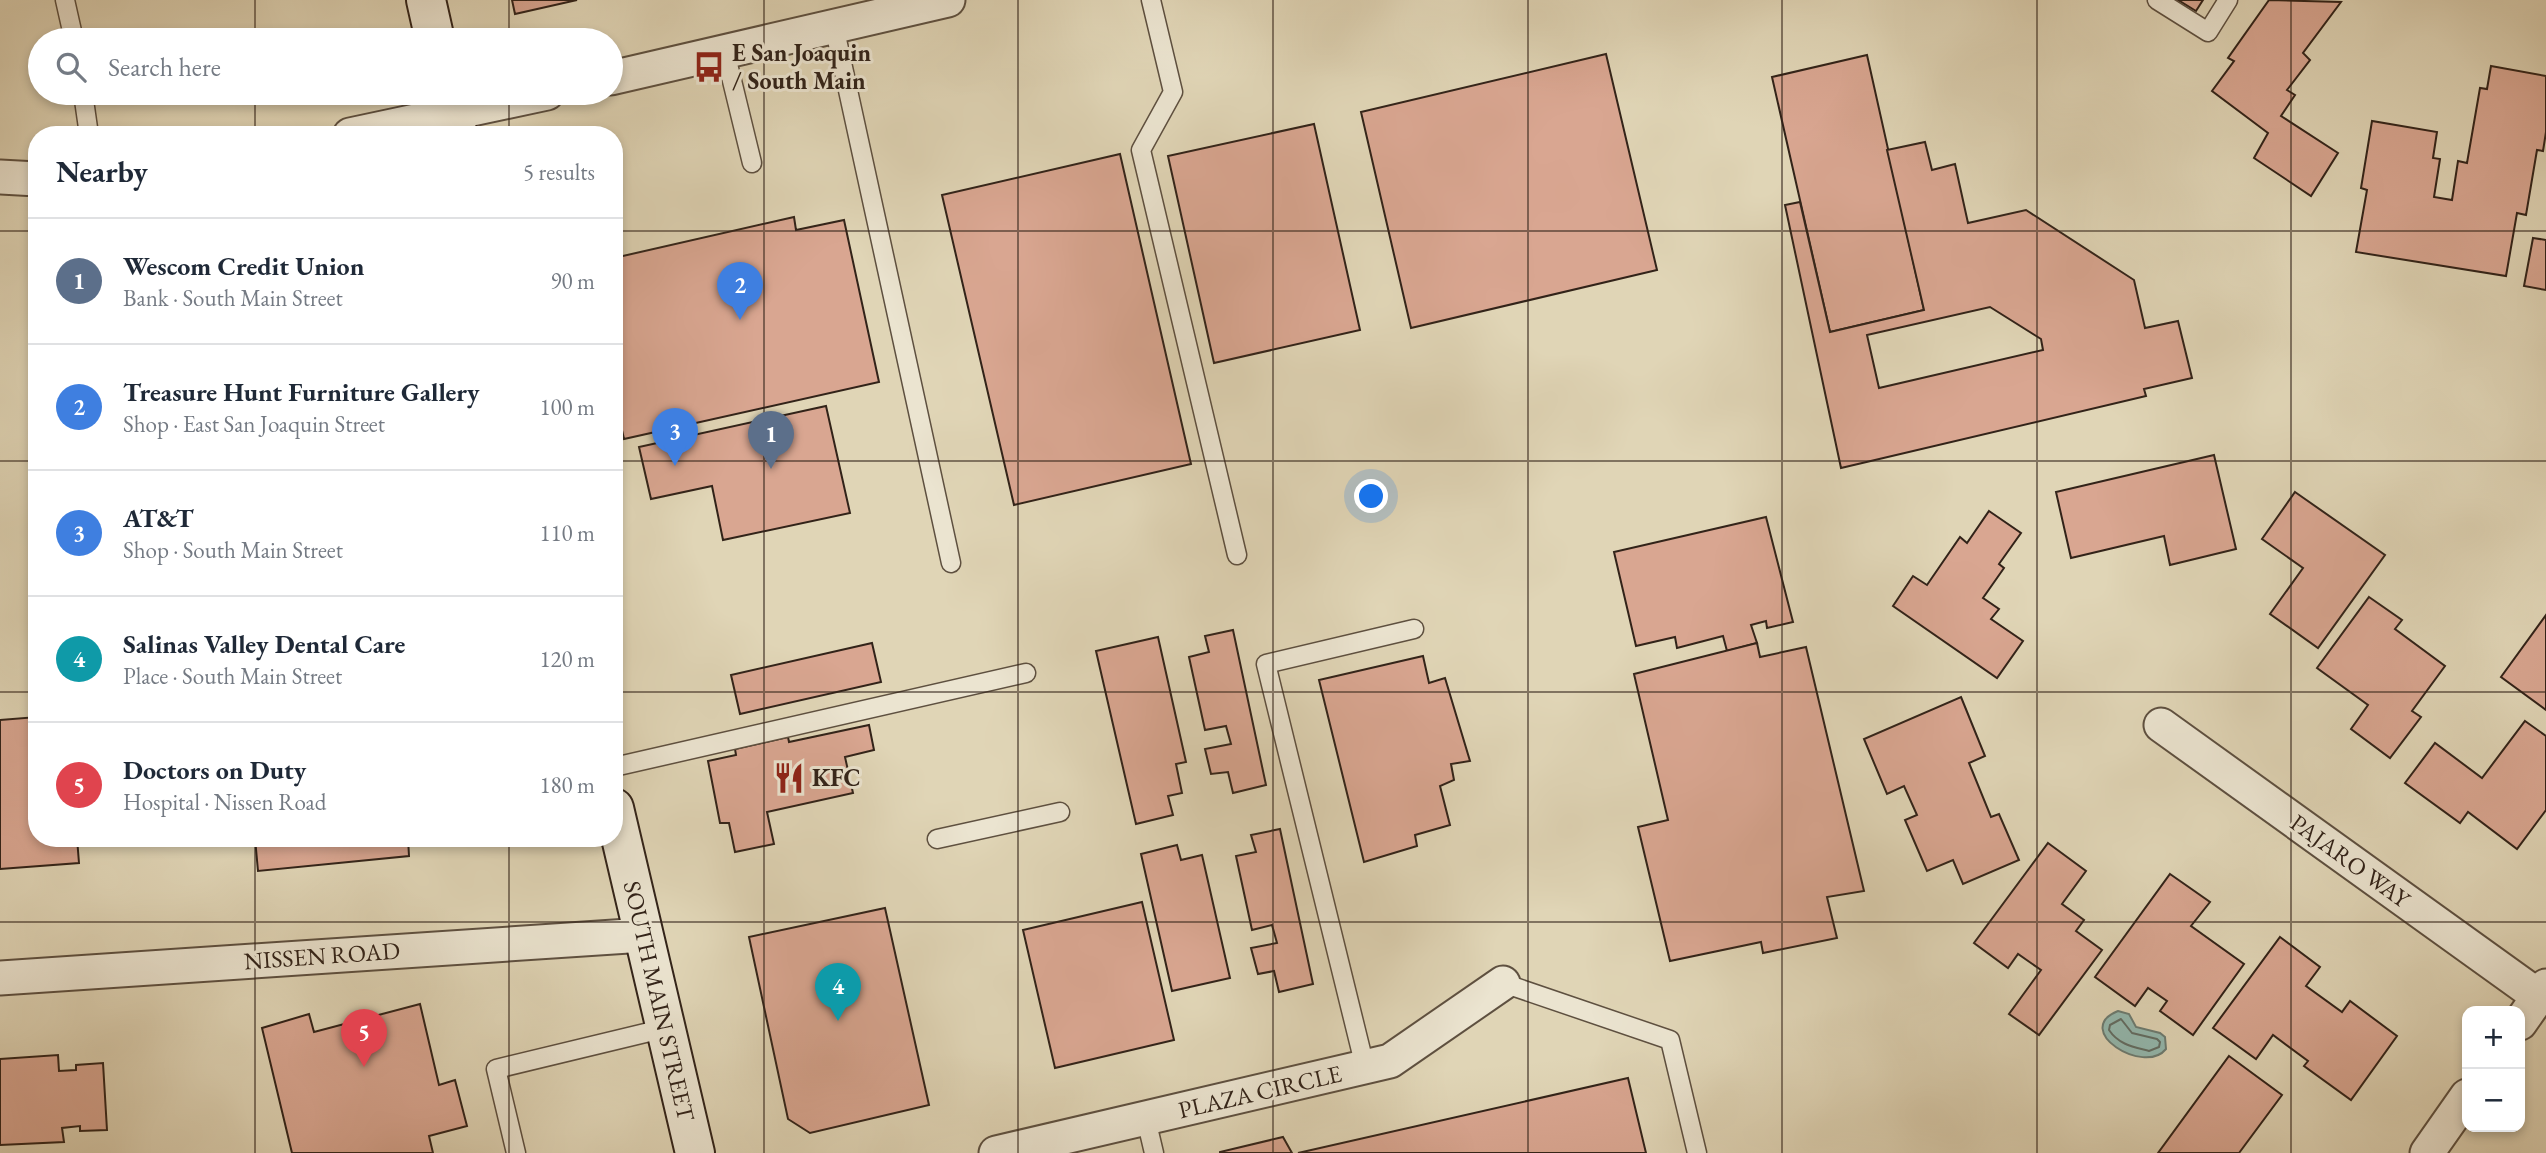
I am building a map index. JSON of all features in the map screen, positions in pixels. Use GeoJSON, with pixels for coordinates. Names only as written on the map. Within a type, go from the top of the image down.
{"type":"FeatureCollection","features":[{"type":"Feature","properties":{"kind":"main road"},"geometry":{"type":"LineString","coordinates":[[426,0],[432,28]]}},
{"type":"Feature","properties":{"kind":"main road","name":"SOUTH MAIN STREET"},"geometry":{"type":"LineString","coordinates":[[623,846],[695,1153]]}},
{"type":"Feature","properties":{"kind":"street"},"geometry":{"type":"LineString","coordinates":[[623,75],[948,0]]}},
{"type":"Feature","properties":{"kind":"street"},"geometry":{"type":"LineString","coordinates":[[394,126],[493,105]]}},
{"type":"Feature","properties":{"kind":"street"},"geometry":{"type":"LineString","coordinates":[[0,177],[28,179]]}},
{"type":"Feature","properties":{"kind":"street","name":"PAJARO WAY"},"geometry":{"type":"LineString","coordinates":[[2161,725],[2535,1002]]}},
{"type":"Feature","properties":{"kind":"street","name":"NISSEN ROAD"},"geometry":{"type":"LineString","coordinates":[[0,978],[644,935]]}},
{"type":"Feature","properties":{"kind":"street","name":"PLAZA CIRCLE"},"geometry":{"type":"LineString","coordinates":[[996,1153],[1390,1061],[1503,983]]}},
{"type":"Feature","properties":{"kind":"street"},"geometry":{"type":"LineString","coordinates":[[2427,1153],[2462,1103]]}},
{"type":"Feature","properties":{"kind":"lane"},"geometry":{"type":"LineString","coordinates":[[65,0],[71,28]]}},
{"type":"Feature","properties":{"kind":"lane"},"geometry":{"type":"LineString","coordinates":[[1151,0],[1173,92],[1141,150],[1237,555]]}},
{"type":"Feature","properties":{"kind":"lane"},"geometry":{"type":"LineString","coordinates":[[2157,0],[2208,32],[2228,0]]}},
{"type":"Feature","properties":{"kind":"lane"},"geometry":{"type":"LineString","coordinates":[[834,26],[951,563]]}},
{"type":"Feature","properties":{"kind":"lane"},"geometry":{"type":"LineString","coordinates":[[725,52],[752,163]]}},
{"type":"Feature","properties":{"kind":"lane"},"geometry":{"type":"LineString","coordinates":[[85,105],[88,126]]}},
{"type":"Feature","properties":{"kind":"lane"},"geometry":{"type":"LineString","coordinates":[[1366,1067],[1266,664],[1414,629]]}},
{"type":"Feature","properties":{"kind":"lane"},"geometry":{"type":"LineString","coordinates":[[623,765],[1026,673]]}},
{"type":"Feature","properties":{"kind":"lane"},"geometry":{"type":"LineString","coordinates":[[937,839],[1060,812]]}},
{"type":"Feature","properties":{"kind":"lane"},"geometry":{"type":"LineString","coordinates":[[1503,983],[1671,1040],[1698,1153]]}},
{"type":"Feature","properties":{"kind":"lane"},"geometry":{"type":"LineString","coordinates":[[516,1153],[496,1069],[666,1028]]}},
{"type":"Feature","properties":{"kind":"lane"},"geometry":{"type":"LineString","coordinates":[[1146,1119],[1154,1153]]}},
{"type":"Feature","properties":{"kind":"water"},"geometry":{"type":"Polygon","coordinates":[[[2118,1011],[2129,1014],[2136,1027],[2160,1033],[2165,1037],[2166,1049],[2156,1056],[2143,1057],[2116,1047],[2103,1029],[2106,1019],[2118,1011]]]}},
{"type":"Feature","properties":{"kind":"building"},"geometry":{"type":"Polygon","coordinates":[[[512,0],[577,0],[515,14],[512,0]]]}},
{"type":"Feature","properties":{"kind":"building"},"geometry":{"type":"Polygon","coordinates":[[[2178,0],[2203,0],[2196,11],[2178,0]]]}},
{"type":"Feature","properties":{"kind":"building"},"geometry":{"type":"Polygon","coordinates":[[[2269,0],[2341,2],[2303,53],[2310,60],[2287,90],[2295,95],[2281,116],[2338,153],[2311,196],[2254,158],[2268,133],[2212,91],[2234,61],[2228,58],[2269,0]]]}},
{"type":"Feature","properties":{"kind":"building"},"geometry":{"type":"Polygon","coordinates":[[[1606,54],[1657,270],[1411,328],[1361,112],[1606,54]]]}},
{"type":"Feature","properties":{"kind":"building"},"geometry":{"type":"Polygon","coordinates":[[[1867,55],[1924,310],[1830,332],[1772,77],[1867,55]]]}},
{"type":"Feature","properties":{"kind":"building"},"geometry":{"type":"Polygon","coordinates":[[[2491,66],[2546,76],[2546,132],[2543,151],[2537,150],[2526,215],[2517,213],[2506,276],[2356,252],[2367,190],[2361,188],[2372,121],[2437,132],[2433,158],[2440,159],[2434,197],[2452,200],[2458,161],[2467,163],[2480,88],[2487,89],[2491,66]]]}},
{"type":"Feature","properties":{"kind":"building"},"geometry":{"type":"Polygon","coordinates":[[[1314,124],[1360,330],[1214,363],[1168,156],[1314,124]]]}},
{"type":"Feature","properties":{"kind":"building"},"geometry":{"type":"Polygon","coordinates":[[[1925,142],[1932,170],[1955,164],[1968,223],[2026,210],[2134,280],[2145,328],[2178,321],[2192,378],[2144,389],[2146,396],[1841,468],[1785,205],[1800,202],[1830,332],[1924,310],[1887,150],[1925,142]],[[1990,307],[1867,335],[1879,388],[2043,350],[2041,339],[1990,307]]]}},
{"type":"Feature","properties":{"kind":"building"},"geometry":{"type":"Polygon","coordinates":[[[1120,154],[1191,464],[1014,505],[942,195],[1120,154]]]}},
{"type":"Feature","properties":{"kind":"building"},"geometry":{"type":"Polygon","coordinates":[[[794,217],[796,230],[844,220],[879,382],[624,439],[623,256],[794,217]]]}},
{"type":"Feature","properties":{"kind":"building"},"geometry":{"type":"Polygon","coordinates":[[[2533,238],[2546,240],[2546,290],[2524,286],[2533,238]]]}},
{"type":"Feature","properties":{"kind":"building"},"geometry":{"type":"Polygon","coordinates":[[[826,406],[850,513],[723,540],[712,486],[651,499],[639,447],[826,406]]]}},
{"type":"Feature","properties":{"kind":"building"},"geometry":{"type":"Polygon","coordinates":[[[2214,455],[2236,549],[2170,565],[2164,536],[2071,558],[2056,492],[2214,455]]]}},
{"type":"Feature","properties":{"kind":"building"},"geometry":{"type":"Polygon","coordinates":[[[2295,492],[2385,555],[2318,648],[2270,614],[2303,568],[2262,539],[2295,492]]]}},
{"type":"Feature","properties":{"kind":"building"},"geometry":{"type":"Polygon","coordinates":[[[1989,511],[2021,533],[1999,564],[2004,568],[1983,598],[1999,609],[1991,619],[2023,641],[1997,678],[1893,606],[1913,576],[1927,585],[1960,537],[1967,543],[1989,511]]]}},
{"type":"Feature","properties":{"kind":"building"},"geometry":{"type":"Polygon","coordinates":[[[1766,517],[1793,622],[1767,628],[1766,621],[1751,625],[1757,643],[1727,651],[1723,636],[1677,648],[1675,637],[1636,646],[1614,552],[1766,517]]]}},
{"type":"Feature","properties":{"kind":"building"},"geometry":{"type":"Polygon","coordinates":[[[2369,597],[2402,620],[2395,629],[2445,666],[2412,711],[2421,717],[2390,758],[2351,729],[2368,705],[2317,668],[2369,597]]]}},
{"type":"Feature","properties":{"kind":"building"},"geometry":{"type":"Polygon","coordinates":[[[2546,615],[2546,710],[2501,677],[2546,615]]]}},
{"type":"Feature","properties":{"kind":"building"},"geometry":{"type":"Polygon","coordinates":[[[1233,630],[1266,785],[1233,793],[1228,772],[1211,774],[1205,749],[1231,744],[1226,726],[1205,730],[1189,657],[1209,652],[1205,636],[1233,630]]]}},
{"type":"Feature","properties":{"kind":"building"},"geometry":{"type":"Polygon","coordinates":[[[1158,637],[1186,762],[1176,764],[1182,793],[1168,796],[1173,815],[1136,824],[1096,651],[1158,637]]]}},
{"type":"Feature","properties":{"kind":"building"},"geometry":{"type":"Polygon","coordinates":[[[872,643],[881,682],[740,714],[731,675],[872,643]]]}},
{"type":"Feature","properties":{"kind":"building"},"geometry":{"type":"Polygon","coordinates":[[[1757,643],[1760,657],[1806,647],[1864,891],[1827,897],[1837,938],[1763,953],[1761,942],[1670,961],[1638,827],[1668,820],[1634,674],[1757,643]]]}},
{"type":"Feature","properties":{"kind":"building"},"geometry":{"type":"Polygon","coordinates":[[[1423,656],[1429,683],[1445,678],[1470,761],[1451,764],[1454,780],[1440,786],[1450,825],[1415,835],[1417,846],[1364,862],[1319,680],[1423,656]]]}},
{"type":"Feature","properties":{"kind":"building"},"geometry":{"type":"Polygon","coordinates":[[[1961,697],[1985,756],[1969,763],[1991,817],[1999,814],[2019,860],[1963,884],[1953,860],[1927,871],[1905,820],[1917,815],[1904,786],[1887,794],[1864,739],[1961,697]]]}},
{"type":"Feature","properties":{"kind":"building"},"geometry":{"type":"Polygon","coordinates":[[[28,718],[28,847],[78,847],[79,863],[0,869],[0,720],[28,718]]]}},
{"type":"Feature","properties":{"kind":"building"},"geometry":{"type":"Polygon","coordinates":[[[2525,721],[2546,736],[2546,810],[2517,849],[2468,812],[2460,823],[2405,783],[2435,743],[2482,778],[2525,721]]]}},
{"type":"Feature","properties":{"kind":"building"},"geometry":{"type":"Polygon","coordinates":[[[869,725],[874,750],[845,757],[853,793],[767,812],[774,844],[735,852],[729,823],[720,823],[708,761],[736,755],[735,749],[788,737],[789,742],[869,725]]]}},
{"type":"Feature","properties":{"kind":"building"},"geometry":{"type":"Polygon","coordinates":[[[1280,829],[1313,984],[1279,992],[1274,971],[1258,974],[1251,948],[1277,943],[1272,925],[1252,930],[1236,856],[1256,852],[1251,835],[1280,829]]]}},
{"type":"Feature","properties":{"kind":"building"},"geometry":{"type":"Polygon","coordinates":[[[2048,843],[2086,871],[2062,904],[2084,920],[2076,931],[2102,950],[2039,1035],[2009,1014],[2041,970],[2018,954],[2008,968],[1974,943],[2048,843]]]}},
{"type":"Feature","properties":{"kind":"building"},"geometry":{"type":"Polygon","coordinates":[[[1177,845],[1181,860],[1202,855],[1230,978],[1172,991],[1141,854],[1177,845]]]}},
{"type":"Feature","properties":{"kind":"building"},"geometry":{"type":"Polygon","coordinates":[[[256,847],[408,847],[409,856],[258,871],[256,847]]]}},
{"type":"Feature","properties":{"kind":"building"},"geometry":{"type":"Polygon","coordinates":[[[2170,874],[2210,902],[2191,926],[2244,964],[2193,1035],[2160,1011],[2167,1001],[2148,988],[2135,1006],[2095,977],[2170,874]]]}},
{"type":"Feature","properties":{"kind":"building"},"geometry":{"type":"Polygon","coordinates":[[[1142,902],[1174,1040],[1055,1068],[1023,930],[1142,902]]]}},
{"type":"Feature","properties":{"kind":"building"},"geometry":{"type":"Polygon","coordinates":[[[885,908],[929,1105],[810,1133],[788,1119],[749,937],[885,908]]]}},
{"type":"Feature","properties":{"kind":"building"},"geometry":{"type":"Polygon","coordinates":[[[2280,937],[2320,967],[2306,986],[2342,1012],[2350,1001],[2397,1036],[2351,1100],[2304,1066],[2308,1061],[2273,1035],[2256,1059],[2213,1028],[2280,937]]]}},
{"type":"Feature","properties":{"kind":"building"},"geometry":{"type":"Polygon","coordinates":[[[420,1004],[439,1085],[455,1080],[467,1126],[429,1136],[433,1153],[292,1153],[262,1028],[309,1014],[314,1032],[420,1004]]]}},
{"type":"Feature","properties":{"kind":"building"},"geometry":{"type":"Polygon","coordinates":[[[58,1055],[59,1071],[76,1070],[76,1065],[103,1063],[107,1130],[80,1131],[80,1126],[62,1128],[64,1142],[0,1145],[0,1059],[58,1055]]]}},
{"type":"Feature","properties":{"kind":"building"},"geometry":{"type":"Polygon","coordinates":[[[2229,1056],[2282,1095],[2239,1153],[2158,1153],[2229,1056]]]}},
{"type":"Feature","properties":{"kind":"building"},"geometry":{"type":"Polygon","coordinates":[[[1628,1078],[1646,1153],[1298,1153],[1628,1078]]]}},
{"type":"Feature","properties":{"kind":"building"},"geometry":{"type":"Polygon","coordinates":[[[1283,1137],[1292,1153],[1220,1153],[1220,1152],[1283,1137]]]}},
{"type":"Feature","properties":{"kind":"place","name":"E San Joaquin / South Main"},"geometry":{"type":"Point","coordinates":[709,67]}},
{"type":"Feature","properties":{"kind":"place","name":"Treasure Hunt Furniture Gallery"},"geometry":{"type":"Point","coordinates":[740,320]}},
{"type":"Feature","properties":{"kind":"place","name":"AT&T"},"geometry":{"type":"Point","coordinates":[675,466]}},
{"type":"Feature","properties":{"kind":"place","name":"Wescom Credit Union"},"geometry":{"type":"Point","coordinates":[771,469]}},
{"type":"Feature","properties":{"kind":"place","name":"KFC"},"geometry":{"type":"Point","coordinates":[789,778]}},
{"type":"Feature","properties":{"kind":"place","name":"Salinas Valley Dental Care"},"geometry":{"type":"Point","coordinates":[838,1021]}},
{"type":"Feature","properties":{"kind":"place","name":"Doctors on Duty"},"geometry":{"type":"Point","coordinates":[364,1067]}}]}
